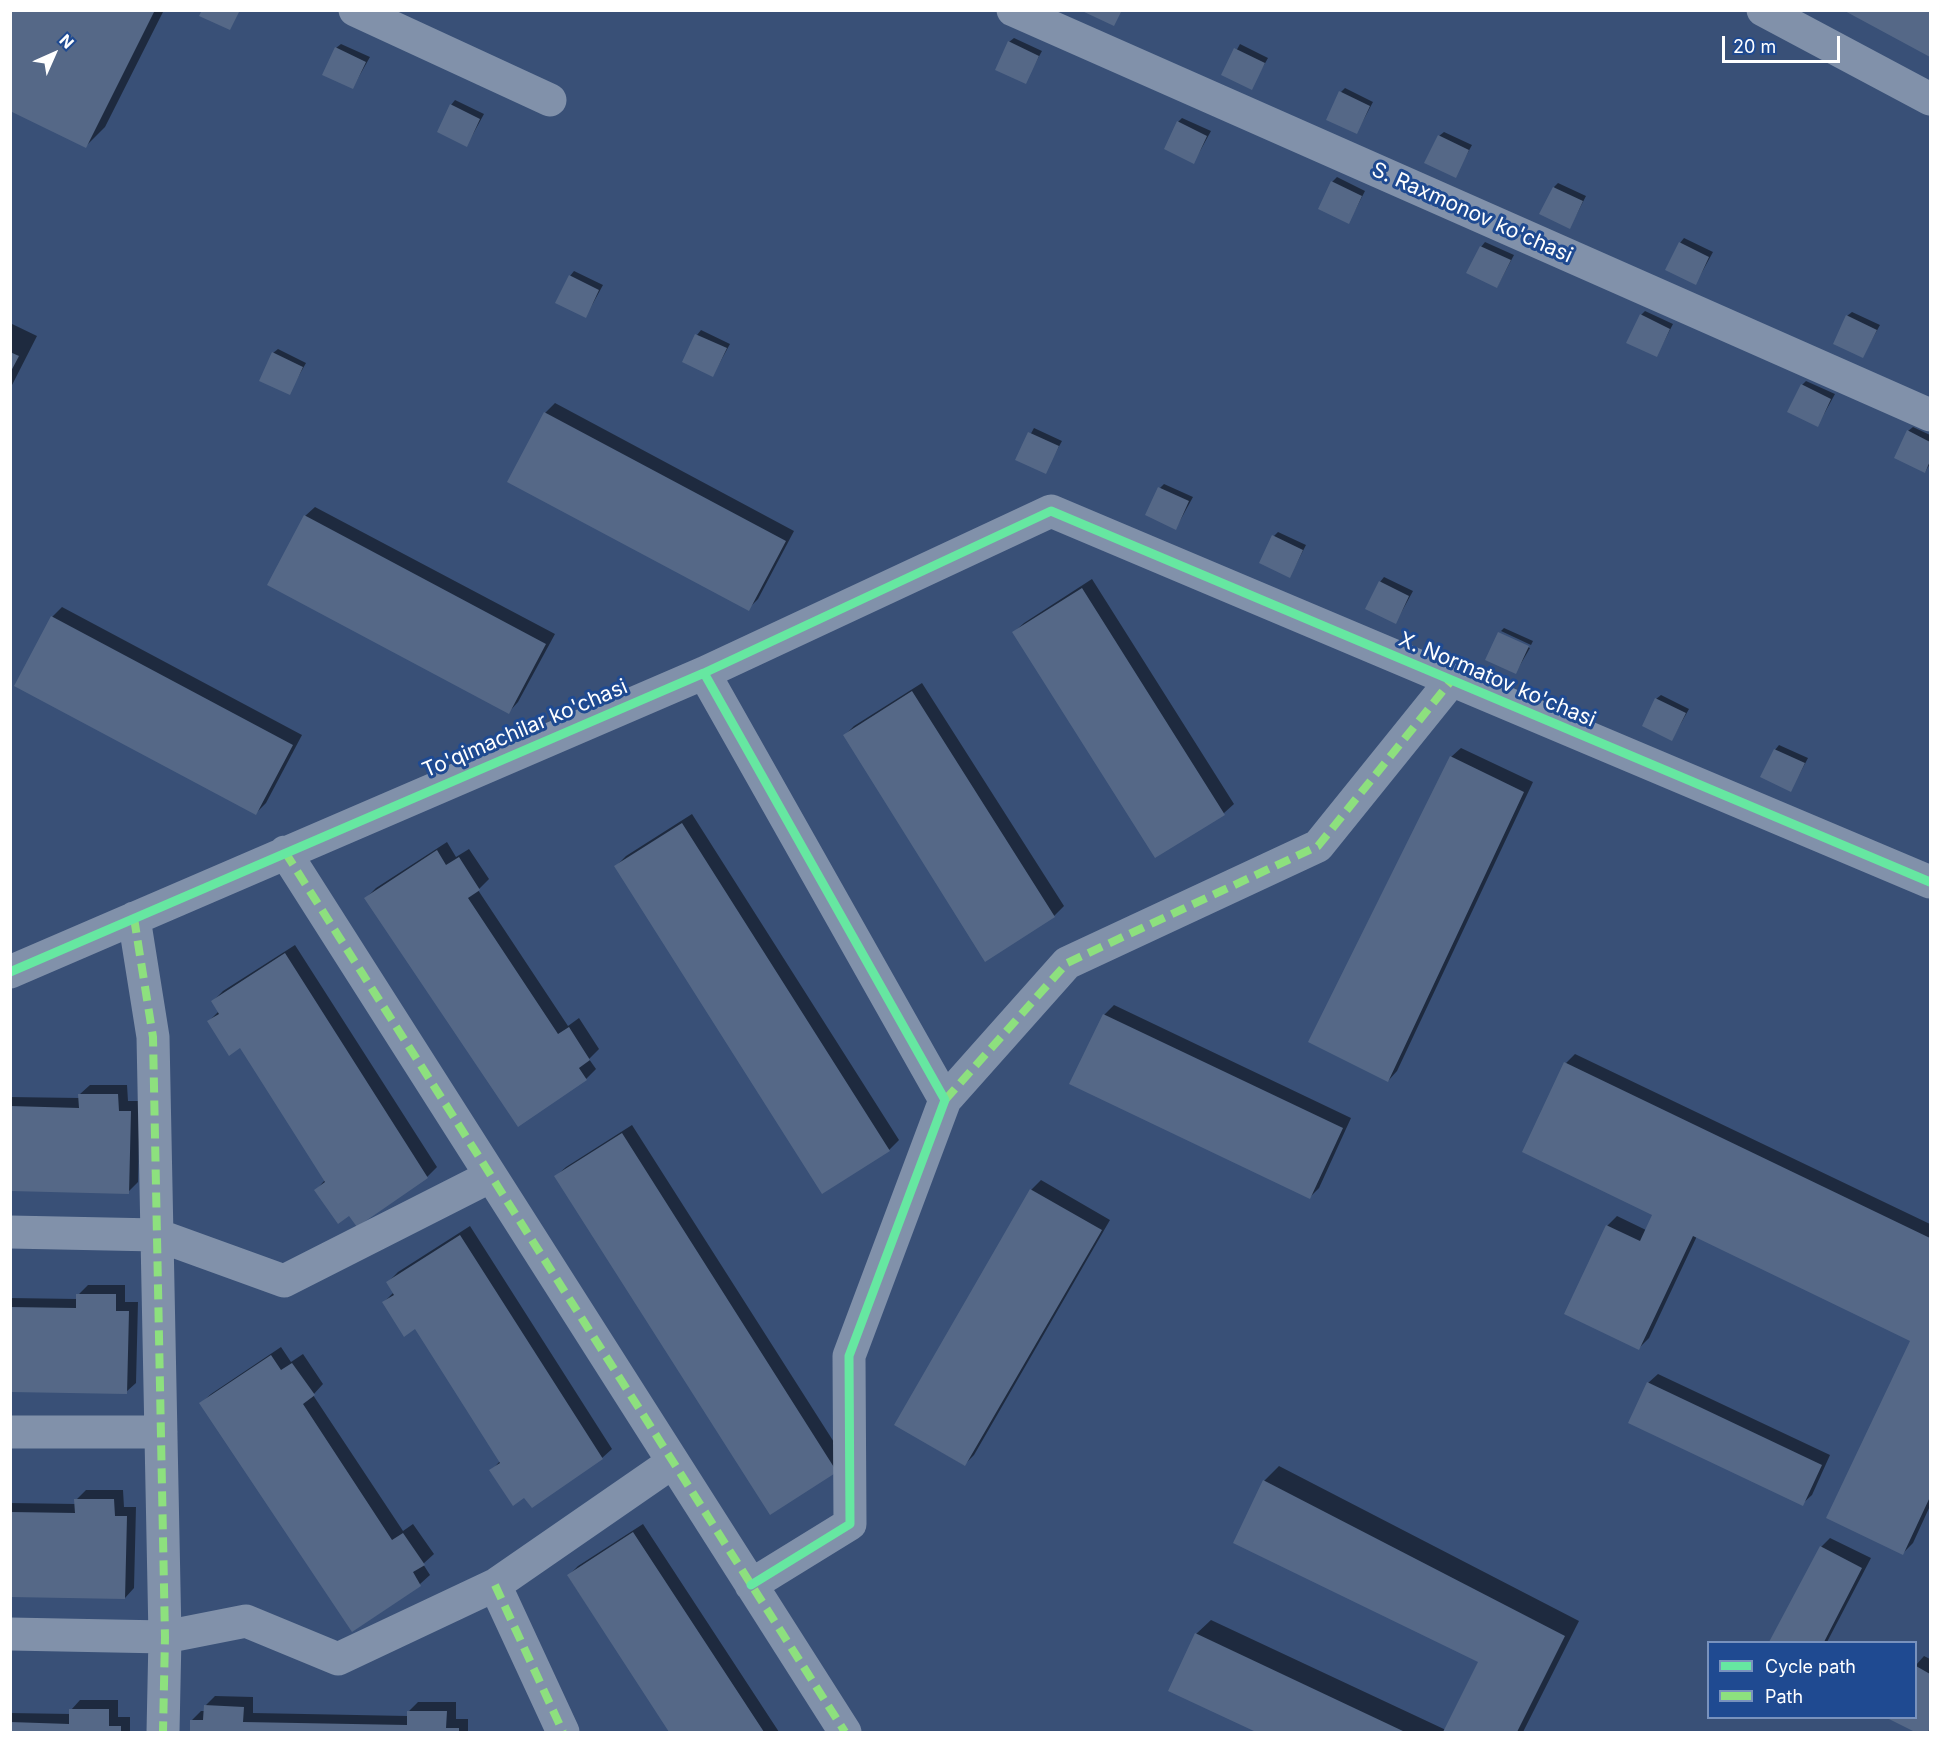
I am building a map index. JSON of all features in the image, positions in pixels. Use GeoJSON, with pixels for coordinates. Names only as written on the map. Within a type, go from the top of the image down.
{"type":"FeatureCollection","features":[{"type":"Feature","properties":{"kind":"street"},"geometry":{"type":"LineString","coordinates":[[354,10],[550,100]]}},
{"type":"Feature","properties":{"kind":"street","name":"S. Raxmonov ko'chasi"},"geometry":{"type":"LineString","coordinates":[[1013,10],[1930,415]]}},
{"type":"Feature","properties":{"kind":"street"},"geometry":{"type":"LineString","coordinates":[[1763,10],[1930,99]]}},
{"type":"Feature","properties":{"kind":"street","name":"To'qimachilar ko'chasi"},"geometry":{"type":"LineString","coordinates":[[10,972],[704,673],[1051,512]]}},
{"type":"Feature","properties":{"kind":"street","name":"X. Normatov ko'chasi"},"geometry":{"type":"LineString","coordinates":[[1051,512],[1930,882]]}},
{"type":"Feature","properties":{"kind":"street"},"geometry":{"type":"LineString","coordinates":[[704,673],[945,1100]]}},
{"type":"Feature","properties":{"kind":"street"},"geometry":{"type":"LineString","coordinates":[[751,1585],[850,1524],[849,1356],[945,1100],[1067,963],[1318,846],[1451,681]]}},
{"type":"Feature","properties":{"kind":"street"},"geometry":{"type":"LineString","coordinates":[[285,852],[845,1732]]}},
{"type":"Feature","properties":{"kind":"street"},"geometry":{"type":"LineString","coordinates":[[134,918],[153,1037],[165,1637],[163,1732]]}},
{"type":"Feature","properties":{"kind":"street"},"geometry":{"type":"LineString","coordinates":[[10,1232],[157,1235],[284,1281],[491,1176]]}},
{"type":"Feature","properties":{"kind":"street"},"geometry":{"type":"LineString","coordinates":[[10,1432],[161,1432]]}},
{"type":"Feature","properties":{"kind":"street"},"geometry":{"type":"LineString","coordinates":[[10,1634],[165,1637],[246,1621],[338,1659],[495,1585],[673,1462]]}},
{"type":"Feature","properties":{"kind":"street"},"geometry":{"type":"LineString","coordinates":[[495,1585],[563,1732]]}},
{"type":"Feature","properties":{"kind":"building"},"geometry":{"type":"Polygon","coordinates":[[[11,10],[155,10],[86,148],[10,111],[11,10]]]}},
{"type":"Feature","properties":{"kind":"building"},"geometry":{"type":"Polygon","coordinates":[[[202,10],[240,10],[230,30],[199,16],[202,10]]]}},
{"type":"Feature","properties":{"kind":"building"},"geometry":{"type":"Polygon","coordinates":[[[1080,10],[1122,10],[1114,26],[1080,10]]]}},
{"type":"Feature","properties":{"kind":"building"},"geometry":{"type":"Polygon","coordinates":[[[1843,10],[1930,10],[1930,57],[1843,10]]]}},
{"type":"Feature","properties":{"kind":"building"},"geometry":{"type":"Polygon","coordinates":[[[1008,41],[1039,56],[1026,84],[995,70],[1008,41]]]}},
{"type":"Feature","properties":{"kind":"building"},"geometry":{"type":"Polygon","coordinates":[[[335,47],[366,62],[353,89],[322,75],[335,47]]]}},
{"type":"Feature","properties":{"kind":"building"},"geometry":{"type":"Polygon","coordinates":[[[1234,48],[1265,63],[1252,90],[1221,75],[1234,48]]]}},
{"type":"Feature","properties":{"kind":"building"},"geometry":{"type":"Polygon","coordinates":[[[1339,91],[1370,106],[1357,134],[1326,120],[1339,91]]]}},
{"type":"Feature","properties":{"kind":"building"},"geometry":{"type":"Polygon","coordinates":[[[450,104],[480,119],[467,147],[437,132],[450,104]]]}},
{"type":"Feature","properties":{"kind":"building"},"geometry":{"type":"Polygon","coordinates":[[[1177,121],[1207,136],[1194,164],[1164,149],[1177,121]]]}},
{"type":"Feature","properties":{"kind":"building"},"geometry":{"type":"Polygon","coordinates":[[[1438,135],[1469,150],[1456,178],[1424,163],[1438,135]]]}},
{"type":"Feature","properties":{"kind":"building"},"geometry":{"type":"Polygon","coordinates":[[[1331,181],[1362,196],[1349,224],[1318,209],[1331,181]]]}},
{"type":"Feature","properties":{"kind":"building"},"geometry":{"type":"Polygon","coordinates":[[[1553,187],[1583,201],[1570,229],[1539,214],[1553,187]]]}},
{"type":"Feature","properties":{"kind":"building"},"geometry":{"type":"Polygon","coordinates":[[[1679,242],[1709,257],[1696,285],[1665,270],[1679,242]]]}},
{"type":"Feature","properties":{"kind":"building"},"geometry":{"type":"Polygon","coordinates":[[[1480,246],[1511,260],[1497,288],[1466,273],[1480,246]]]}},
{"type":"Feature","properties":{"kind":"building"},"geometry":{"type":"Polygon","coordinates":[[[569,275],[599,290],[586,318],[555,303],[569,275]]]}},
{"type":"Feature","properties":{"kind":"building"},"geometry":{"type":"Polygon","coordinates":[[[1640,314],[1670,329],[1657,357],[1626,343],[1640,314]]]}},
{"type":"Feature","properties":{"kind":"building"},"geometry":{"type":"Polygon","coordinates":[[[1846,315],[1877,330],[1863,358],[1833,344],[1846,315]]]}},
{"type":"Feature","properties":{"kind":"building"},"geometry":{"type":"Polygon","coordinates":[[[695,334],[727,348],[713,377],[682,362],[695,334]]]}},
{"type":"Feature","properties":{"kind":"building"},"geometry":{"type":"Polygon","coordinates":[[[10,352],[19,356],[10,373],[10,352]]]}},
{"type":"Feature","properties":{"kind":"building"},"geometry":{"type":"Polygon","coordinates":[[[272,352],[303,367],[290,395],[259,381],[272,352]]]}},
{"type":"Feature","properties":{"kind":"building"},"geometry":{"type":"Polygon","coordinates":[[[1801,384],[1831,399],[1818,427],[1787,412],[1801,384]]]}},
{"type":"Feature","properties":{"kind":"building"},"geometry":{"type":"Polygon","coordinates":[[[544,412],[786,541],[749,611],[507,482],[544,412]]]}},
{"type":"Feature","properties":{"kind":"building"},"geometry":{"type":"Polygon","coordinates":[[[1907,430],[1930,442],[1930,461],[1925,473],[1894,458],[1907,430]]]}},
{"type":"Feature","properties":{"kind":"building"},"geometry":{"type":"Polygon","coordinates":[[[1028,432],[1059,446],[1046,474],[1015,460],[1028,432]]]}},
{"type":"Feature","properties":{"kind":"building"},"geometry":{"type":"Polygon","coordinates":[[[1158,487],[1189,501],[1176,530],[1145,515],[1158,487]]]}},
{"type":"Feature","properties":{"kind":"building"},"geometry":{"type":"Polygon","coordinates":[[[304,515],[546,644],[509,714],[267,585],[304,515]]]}},
{"type":"Feature","properties":{"kind":"building"},"geometry":{"type":"Polygon","coordinates":[[[1272,535],[1303,550],[1290,578],[1259,563],[1272,535]]]}},
{"type":"Feature","properties":{"kind":"building"},"geometry":{"type":"Polygon","coordinates":[[[1379,581],[1409,596],[1396,624],[1365,609],[1379,581]]]}},
{"type":"Feature","properties":{"kind":"building"},"geometry":{"type":"Polygon","coordinates":[[[1082,588],[1225,815],[1155,858],[1012,632],[1082,588]]]}},
{"type":"Feature","properties":{"kind":"building"},"geometry":{"type":"Polygon","coordinates":[[[51,616],[293,745],[256,815],[14,686],[51,616]]]}},
{"type":"Feature","properties":{"kind":"building"},"geometry":{"type":"Polygon","coordinates":[[[1498,632],[1529,646],[1516,674],[1485,660],[1498,632]]]}},
{"type":"Feature","properties":{"kind":"building"},"geometry":{"type":"Polygon","coordinates":[[[912,691],[1055,917],[985,962],[843,735],[912,691]]]}},
{"type":"Feature","properties":{"kind":"building"},"geometry":{"type":"Polygon","coordinates":[[[1655,698],[1686,713],[1672,741],[1642,726],[1655,698]]]}},
{"type":"Feature","properties":{"kind":"building"},"geometry":{"type":"Polygon","coordinates":[[[1774,749],[1805,763],[1791,792],[1760,777],[1774,749]]]}},
{"type":"Feature","properties":{"kind":"building"},"geometry":{"type":"Polygon","coordinates":[[[1450,756],[1524,792],[1388,1082],[1308,1042],[1450,756]]]}},
{"type":"Feature","properties":{"kind":"building"},"geometry":{"type":"Polygon","coordinates":[[[682,823],[890,1151],[822,1194],[614,866],[682,823]]]}},
{"type":"Feature","properties":{"kind":"building"},"geometry":{"type":"Polygon","coordinates":[[[437,850],[446,865],[459,857],[480,890],[468,898],[558,1034],[569,1027],[590,1060],[579,1068],[587,1080],[518,1127],[364,898],[437,850]]]}},
{"type":"Feature","properties":{"kind":"building"},"geometry":{"type":"Polygon","coordinates":[[[285,953],[428,1178],[357,1227],[349,1216],[338,1224],[314,1190],[325,1182],[240,1048],[229,1056],[207,1021],[219,1014],[211,1001],[285,953]]]}},
{"type":"Feature","properties":{"kind":"building"},"geometry":{"type":"Polygon","coordinates":[[[1103,1014],[1343,1128],[1310,1199],[1069,1084],[1103,1014]]]}},
{"type":"Feature","properties":{"kind":"building"},"geometry":{"type":"Polygon","coordinates":[[[1564,1062],[1930,1238],[1930,1497],[1903,1555],[1826,1518],[1910,1341],[1693,1236],[1639,1350],[1564,1314],[1606,1225],[1640,1241],[1652,1215],[1522,1152],[1564,1062]]]}},
{"type":"Feature","properties":{"kind":"building"},"geometry":{"type":"Polygon","coordinates":[[[78,1094],[118,1094],[119,1111],[131,1111],[129,1194],[10,1191],[10,1106],[79,1108],[78,1094]]]}},
{"type":"Feature","properties":{"kind":"building"},"geometry":{"type":"Polygon","coordinates":[[[622,1133],[837,1472],[770,1515],[554,1176],[622,1133]]]}},
{"type":"Feature","properties":{"kind":"building"},"geometry":{"type":"Polygon","coordinates":[[[1030,1189],[1102,1230],[965,1466],[894,1425],[1030,1189]]]}},
{"type":"Feature","properties":{"kind":"building"},"geometry":{"type":"Polygon","coordinates":[[[460,1235],[603,1459],[532,1508],[524,1498],[513,1506],[489,1470],[500,1463],[415,1329],[404,1337],[382,1302],[394,1295],[386,1282],[460,1235]]]}},
{"type":"Feature","properties":{"kind":"building"},"geometry":{"type":"Polygon","coordinates":[[[76,1294],[116,1294],[116,1311],[129,1311],[127,1394],[10,1392],[10,1307],[76,1308],[76,1294]]]}},
{"type":"Feature","properties":{"kind":"building"},"geometry":{"type":"Polygon","coordinates":[[[271,1355],[281,1370],[292,1363],[315,1395],[303,1404],[392,1540],[403,1533],[425,1565],[413,1572],[421,1586],[352,1632],[199,1403],[271,1355]]]}},
{"type":"Feature","properties":{"kind":"building"},"geometry":{"type":"Polygon","coordinates":[[[1647,1382],[1822,1465],[1803,1506],[1628,1423],[1647,1382]]]}},
{"type":"Feature","properties":{"kind":"building"},"geometry":{"type":"Polygon","coordinates":[[[1263,1480],[1565,1636],[1517,1732],[1443,1732],[1478,1662],[1233,1543],[1263,1480]]]}},
{"type":"Feature","properties":{"kind":"building"},"geometry":{"type":"Polygon","coordinates":[[[74,1499],[114,1499],[115,1516],[127,1516],[125,1599],[10,1597],[10,1512],[75,1513],[74,1499]]]}},
{"type":"Feature","properties":{"kind":"building"},"geometry":{"type":"Polygon","coordinates":[[[633,1532],[764,1732],[669,1732],[567,1575],[633,1532]]]}},
{"type":"Feature","properties":{"kind":"building"},"geometry":{"type":"Polygon","coordinates":[[[1820,1546],[1862,1568],[1825,1641],[1770,1641],[1820,1546]]]}},
{"type":"Feature","properties":{"kind":"building"},"geometry":{"type":"Polygon","coordinates":[[[1195,1633],[1405,1732],[1256,1732],[1168,1691],[1195,1633]]]}},
{"type":"Feature","properties":{"kind":"building"},"geometry":{"type":"Polygon","coordinates":[[[1917,1667],[1930,1674],[1930,1728],[1928,1732],[1915,1732],[1889,1719],[1917,1719],[1917,1667]]]}},
{"type":"Feature","properties":{"kind":"building"},"geometry":{"type":"Polygon","coordinates":[[[204,1705],[244,1707],[243,1722],[407,1725],[407,1711],[447,1711],[446,1728],[459,1728],[459,1732],[190,1732],[190,1720],[203,1720],[204,1705]]]}},
{"type":"Feature","properties":{"kind":"building"},"geometry":{"type":"Polygon","coordinates":[[[69,1709],[109,1709],[109,1726],[121,1726],[121,1732],[10,1732],[10,1722],[69,1724],[69,1709]]]}},
{"type":"Feature","properties":{"kind":"marked path"},"geometry":{"type":"LineString","coordinates":[[945,1100],[1067,963],[1318,846],[1451,681]]}},
{"type":"Feature","properties":{"kind":"marked path"},"geometry":{"type":"LineString","coordinates":[[285,852],[845,1732]]}},
{"type":"Feature","properties":{"kind":"marked path"},"geometry":{"type":"LineString","coordinates":[[134,918],[153,1037],[165,1637],[163,1732]]}},
{"type":"Feature","properties":{"kind":"marked path"},"geometry":{"type":"LineString","coordinates":[[495,1585],[563,1732]]}},
{"type":"Feature","properties":{"kind":"cycle path"},"geometry":{"type":"LineString","coordinates":[[10,972],[704,673],[1051,511],[1930,882]]}},
{"type":"Feature","properties":{"kind":"cycle path"},"geometry":{"type":"LineString","coordinates":[[704,673],[945,1100],[849,1356],[850,1524],[751,1585]]}}]}
